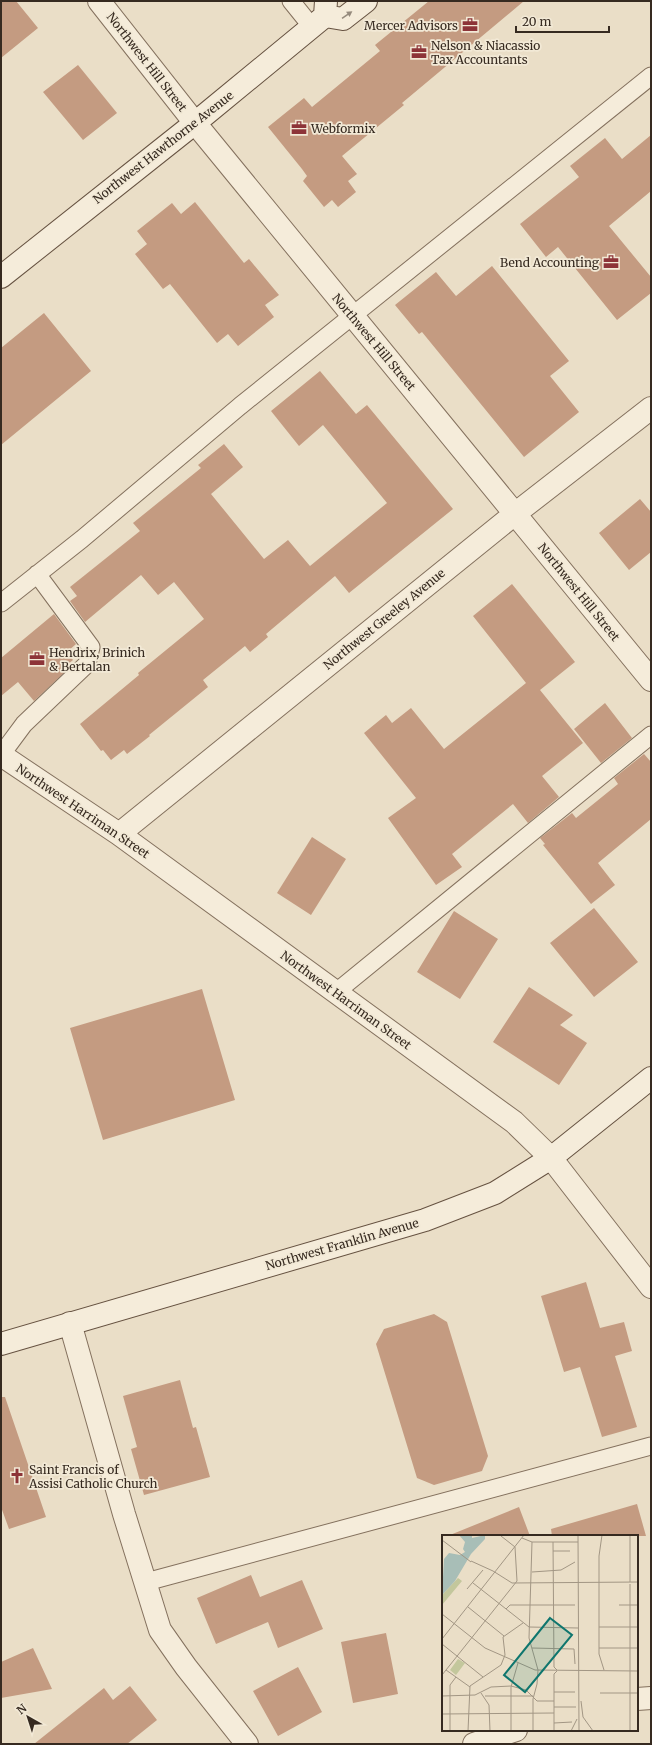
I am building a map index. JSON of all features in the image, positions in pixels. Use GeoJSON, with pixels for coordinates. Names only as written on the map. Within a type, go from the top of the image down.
{"type":"FeatureCollection","features":[{"type":"Feature","properties":{"kind":"street"},"geometry":{"type":"LineString","coordinates":[[321,15],[343,20],[366,1]]}},
{"type":"Feature","properties":{"kind":"street","name":"Northwest Hill Street"},"geometry":{"type":"LineString","coordinates":[[105,3],[195,123],[352,316],[516,513],[651,680]]}},
{"type":"Feature","properties":{"kind":"street","name":"Northwest Hawthorne Avenue"},"geometry":{"type":"LineString","coordinates":[[1,277],[195,123],[321,15]]}},
{"type":"Feature","properties":{"kind":"street","name":"Northwest Greeley Avenue"},"geometry":{"type":"LineString","coordinates":[[120,834],[516,513],[651,408]]}},
{"type":"Feature","properties":{"kind":"street","name":"Northwest Harriman Street"},"geometry":{"type":"LineString","coordinates":[[1,755],[120,834],[335,993],[514,1122],[551,1158],[651,1287]]}},
{"type":"Feature","properties":{"kind":"street","name":"Northwest Franklin Avenue"},"geometry":{"type":"LineString","coordinates":[[1,1344],[425,1220],[495,1193],[551,1158],[651,1078]]}},
{"type":"Feature","properties":{"kind":"street"},"geometry":{"type":"LineString","coordinates":[[70,1323],[124,1514],[160,1630],[186,1667],[247,1744]]}},
{"type":"Feature","properties":{"kind":"street"},"geometry":{"type":"LineString","coordinates":[[638,1699],[651,1698]]}},
{"type":"Feature","properties":{"kind":"street"},"geometry":{"type":"LineString","coordinates":[[474,1744],[513,1731]]}},
{"type":"Feature","properties":{"kind":"lane"},"geometry":{"type":"LineString","coordinates":[[291,1],[321,15]]}},
{"type":"Feature","properties":{"kind":"lane"},"geometry":{"type":"LineString","coordinates":[[1,603],[82,539],[240,406],[651,76]]}},
{"type":"Feature","properties":{"kind":"lane"},"geometry":{"type":"LineString","coordinates":[[1,755],[24,724],[87,664],[91,647],[37,574]]}},
{"type":"Feature","properties":{"kind":"lane"},"geometry":{"type":"LineString","coordinates":[[335,993],[651,735]]}},
{"type":"Feature","properties":{"kind":"lane"},"geometry":{"type":"LineString","coordinates":[[146,1582],[651,1446]]}},
{"type":"Feature","properties":{"kind":"building"},"geometry":{"type":"Polygon","coordinates":[[[1,1],[16,1],[38,28],[1,58],[1,1]]]}},
{"type":"Feature","properties":{"kind":"building"},"geometry":{"type":"Polygon","coordinates":[[[429,1],[524,1],[402,103],[404,105],[342,156],[357,174],[348,181],[356,192],[338,207],[332,200],[324,207],[303,181],[307,176],[268,127],[304,98],[312,107],[380,51],[375,45],[429,1]]]}},
{"type":"Feature","properties":{"kind":"building"},"geometry":{"type":"Polygon","coordinates":[[[78,65],[117,113],[83,140],[43,92],[78,65]]]}},
{"type":"Feature","properties":{"kind":"building"},"geometry":{"type":"Polygon","coordinates":[[[651,135],[651,191],[609,226],[651,277],[651,293],[617,320],[558,247],[546,257],[520,224],[579,177],[570,166],[605,138],[622,159],[651,135]]]}},
{"type":"Feature","properties":{"kind":"building"},"geometry":{"type":"Polygon","coordinates":[[[195,202],[244,263],[249,259],[279,295],[265,305],[274,317],[238,346],[228,334],[217,343],[170,284],[163,289],[135,254],[147,244],[137,231],[172,203],[181,214],[195,202]]]}},
{"type":"Feature","properties":{"kind":"building"},"geometry":{"type":"Polygon","coordinates":[[[492,266],[569,361],[550,376],[579,412],[524,457],[422,332],[419,334],[395,305],[436,272],[456,296],[492,266]]]}},
{"type":"Feature","properties":{"kind":"building"},"geometry":{"type":"Polygon","coordinates":[[[44,313],[91,371],[1,445],[1,348],[44,313]]]}},
{"type":"Feature","properties":{"kind":"building"},"geometry":{"type":"Polygon","coordinates":[[[320,371],[356,414],[367,405],[453,509],[349,593],[335,576],[266,634],[268,637],[250,652],[245,646],[203,680],[208,687],[149,735],[150,736],[127,754],[124,750],[111,760],[103,750],[101,751],[80,724],[139,675],[138,673],[204,619],[174,582],[158,595],[141,575],[85,622],[70,601],[77,596],[70,587],[140,531],[133,523],[201,468],[198,465],[224,444],[243,467],[211,494],[264,559],[288,540],[310,566],[387,503],[323,425],[299,446],[271,411],[320,371]]]}},
{"type":"Feature","properties":{"kind":"building"},"geometry":{"type":"Polygon","coordinates":[[[640,499],[651,512],[651,552],[629,570],[599,533],[640,499]]]}},
{"type":"Feature","properties":{"kind":"building"},"geometry":{"type":"Polygon","coordinates":[[[512,584],[575,662],[540,690],[583,743],[542,776],[559,797],[528,823],[513,804],[452,854],[462,867],[436,885],[388,818],[416,798],[364,733],[386,715],[392,723],[411,708],[444,749],[526,683],[473,616],[512,584]]]}},
{"type":"Feature","properties":{"kind":"building","name":"Hendrix, Brinich & Bertalan"},"geometry":{"type":"Polygon","coordinates":[[[54,614],[76,644],[67,652],[73,660],[63,668],[66,671],[34,701],[18,682],[1,696],[1,658],[54,614]]]}},
{"type":"Feature","properties":{"kind":"building"},"geometry":{"type":"Polygon","coordinates":[[[605,703],[632,738],[601,763],[574,729],[605,703]]]}},
{"type":"Feature","properties":{"kind":"building"},"geometry":{"type":"Polygon","coordinates":[[[644,754],[651,762],[651,819],[598,863],[615,885],[591,904],[543,845],[545,844],[540,838],[572,813],[576,818],[618,784],[614,778],[644,754]]]}},
{"type":"Feature","properties":{"kind":"building"},"geometry":{"type":"Polygon","coordinates":[[[312,837],[346,859],[311,915],[277,893],[312,837]]]}},
{"type":"Feature","properties":{"kind":"building"},"geometry":{"type":"Polygon","coordinates":[[[594,908],[638,962],[594,997],[550,943],[594,908]]]}},
{"type":"Feature","properties":{"kind":"building"},"geometry":{"type":"Polygon","coordinates":[[[454,911],[498,939],[460,999],[417,972],[454,911]]]}},
{"type":"Feature","properties":{"kind":"building"},"geometry":{"type":"Polygon","coordinates":[[[529,987],[573,1015],[560,1025],[587,1043],[559,1085],[493,1042],[529,987]]]}},
{"type":"Feature","properties":{"kind":"building"},"geometry":{"type":"Polygon","coordinates":[[[202,989],[235,1100],[103,1140],[70,1028],[202,989]]]}},
{"type":"Feature","properties":{"kind":"building"},"geometry":{"type":"Polygon","coordinates":[[[586,1282],[600,1328],[624,1322],[632,1351],[615,1356],[637,1427],[602,1437],[580,1367],[564,1372],[541,1296],[586,1282]]]}},
{"type":"Feature","properties":{"kind":"building"},"geometry":{"type":"Polygon","coordinates":[[[434,1314],[447,1322],[488,1456],[482,1471],[434,1485],[417,1478],[376,1344],[384,1329],[434,1314]]]}},
{"type":"Feature","properties":{"kind":"building"},"geometry":{"type":"Polygon","coordinates":[[[180,1380],[193,1428],[196,1427],[210,1477],[144,1495],[131,1449],[137,1447],[123,1396],[180,1380]]]}},
{"type":"Feature","properties":{"kind":"building","name":"Saint Francis of Assisi Catholic Church"},"geometry":{"type":"Polygon","coordinates":[[[1,1397],[5,1397],[46,1517],[9,1529],[1,1507],[1,1397]]]}},
{"type":"Feature","properties":{"kind":"building"},"geometry":{"type":"Polygon","coordinates":[[[637,1504],[646,1536],[552,1535],[551,1529],[637,1504]]]}},
{"type":"Feature","properties":{"kind":"building"},"geometry":{"type":"Polygon","coordinates":[[[519,1507],[530,1535],[450,1535],[519,1507]]]}},
{"type":"Feature","properties":{"kind":"building"},"geometry":{"type":"Polygon","coordinates":[[[251,1575],[260,1597],[302,1580],[323,1629],[278,1648],[268,1622],[216,1644],[197,1598],[251,1575]]]}},
{"type":"Feature","properties":{"kind":"building"},"geometry":{"type":"Polygon","coordinates":[[[386,1633],[398,1694],[353,1703],[341,1642],[386,1633]]]}},
{"type":"Feature","properties":{"kind":"building"},"geometry":{"type":"Polygon","coordinates":[[[33,1648],[52,1689],[1,1698],[1,1662],[33,1648]]]}},
{"type":"Feature","properties":{"kind":"building"},"geometry":{"type":"Polygon","coordinates":[[[298,1667],[322,1712],[278,1736],[253,1691],[298,1667]]]}},
{"type":"Feature","properties":{"kind":"building"},"geometry":{"type":"Polygon","coordinates":[[[130,1686],[157,1720],[127,1744],[34,1744],[104,1688],[113,1700],[130,1686]]]}},
{"type":"Feature","properties":{"kind":"place","name":"Mercer Advisors"},"geometry":{"type":"Point","coordinates":[470,25]}},
{"type":"Feature","properties":{"kind":"place","name":"Nelson & Niacassio Tax Accountants"},"geometry":{"type":"Point","coordinates":[419,52]}},
{"type":"Feature","properties":{"kind":"place","name":"Webformix"},"geometry":{"type":"Point","coordinates":[299,128]}},
{"type":"Feature","properties":{"kind":"place","name":"Bend Accounting"},"geometry":{"type":"Point","coordinates":[611,262]}},
{"type":"Feature","properties":{"kind":"place","name":"Hendrix, Brinich & Bertalan"},"geometry":{"type":"Point","coordinates":[37,659]}},
{"type":"Feature","properties":{"kind":"place","name":"Saint Francis of Assisi Catholic Church"},"geometry":{"type":"Point","coordinates":[17,1476]}}]}
